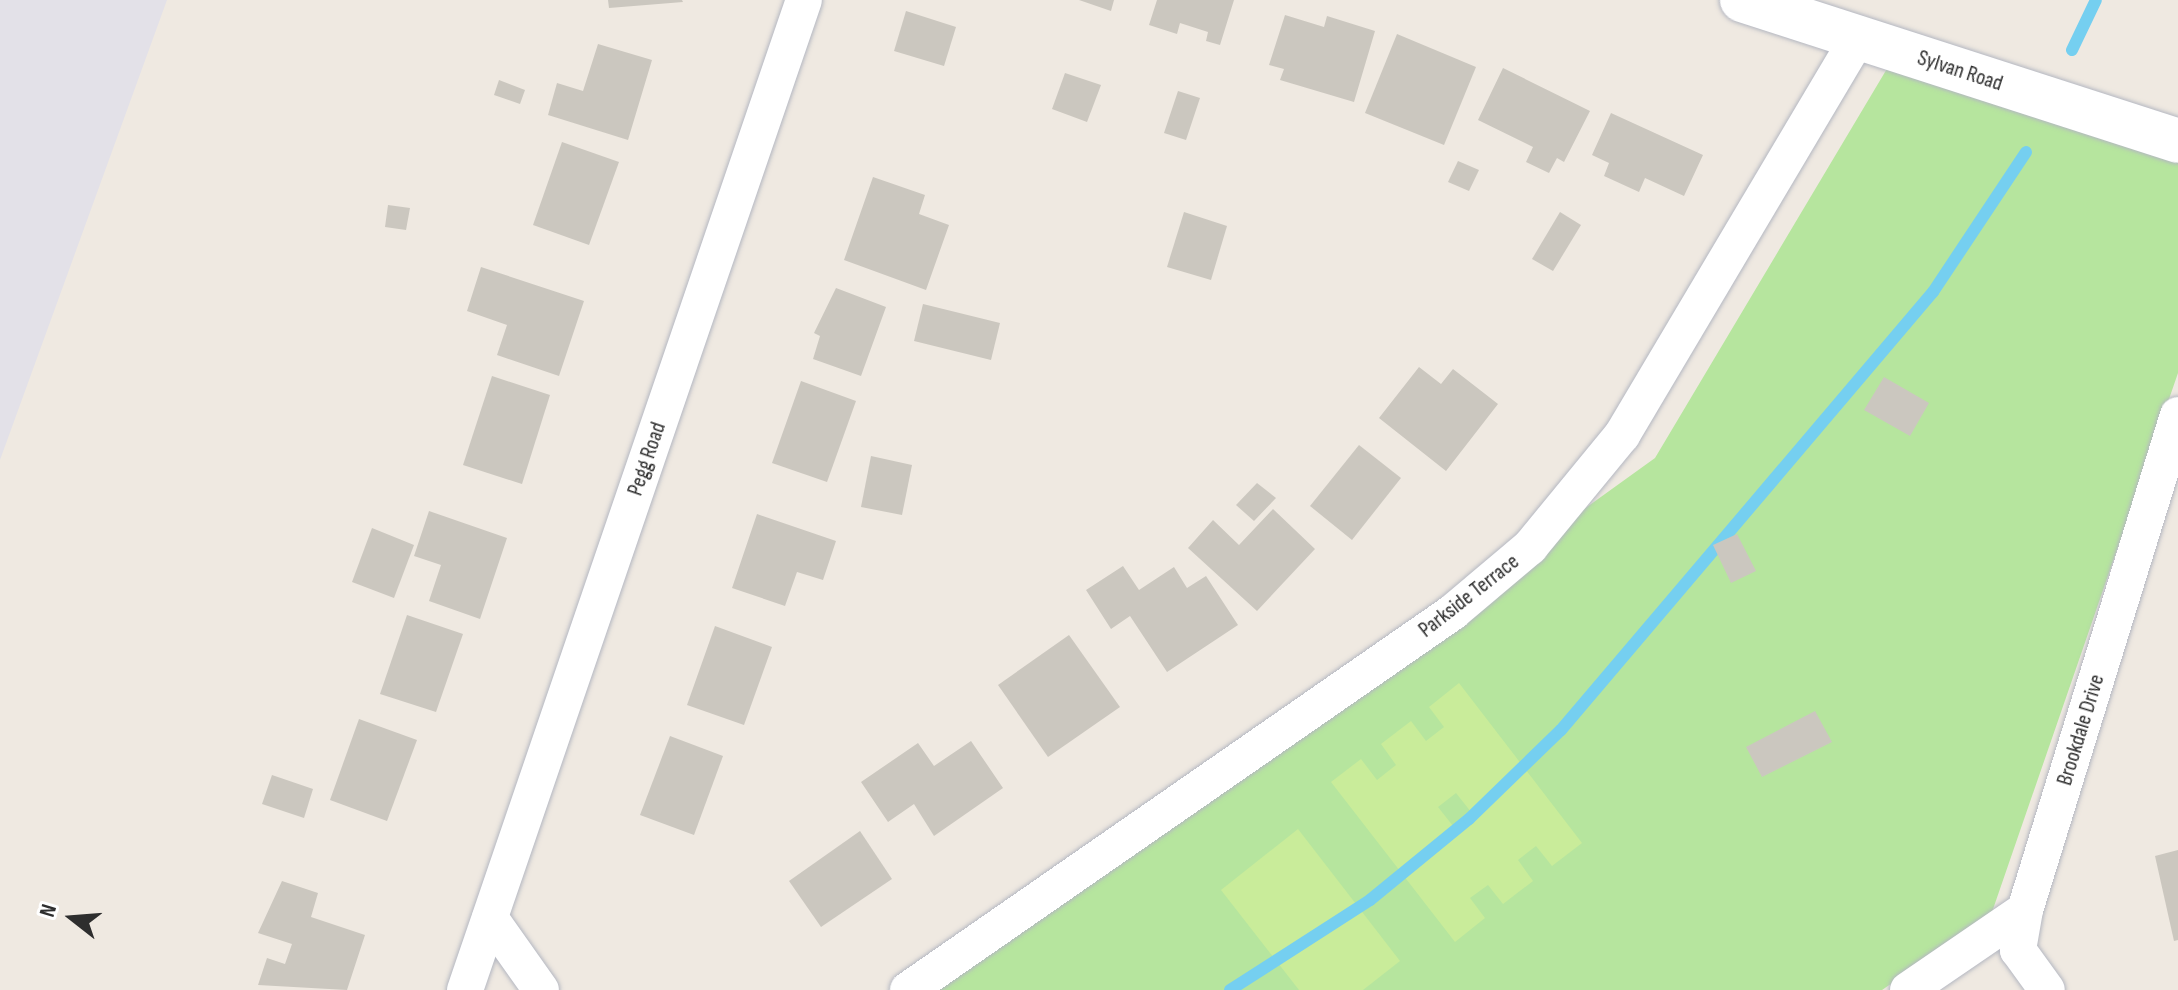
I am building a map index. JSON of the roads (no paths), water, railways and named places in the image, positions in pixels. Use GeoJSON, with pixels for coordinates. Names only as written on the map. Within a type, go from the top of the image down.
{"type":"FeatureCollection","features":[{"type":"Feature","properties":{"kind":"main road","name":"Sylvan Road"},"geometry":{"type":"LineString","coordinates":[[1742,0],[2178,141]]}},
{"type":"Feature","properties":{"kind":"street","name":"Pegg Road"},"geometry":{"type":"LineString","coordinates":[[465,990],[804,0]]}},
{"type":"Feature","properties":{"kind":"street","name":"Parkside Terrace"},"geometry":{"type":"LineString","coordinates":[[908,990],[1453,612],[1530,547],[1622,435],[1858,37]]}},
{"type":"Feature","properties":{"kind":"street","name":"Brookdale Drive"},"geometry":{"type":"LineString","coordinates":[[2047,990],[2018,950],[2025,910],[2178,415]]}},
{"type":"Feature","properties":{"kind":"street"},"geometry":{"type":"LineString","coordinates":[[1908,990],[2025,910]]}},
{"type":"Feature","properties":{"kind":"street"},"geometry":{"type":"LineString","coordinates":[[490,918],[541,990]]}},
{"type":"Feature","properties":{"kind":"waterway"},"geometry":{"type":"LineString","coordinates":[[2072,50],[2096,0]]}},
{"type":"Feature","properties":{"kind":"waterway"},"geometry":{"type":"LineString","coordinates":[[1230,990],[1370,900],[1469,819],[1561,730],[1933,292],[2026,152]]}}]}
